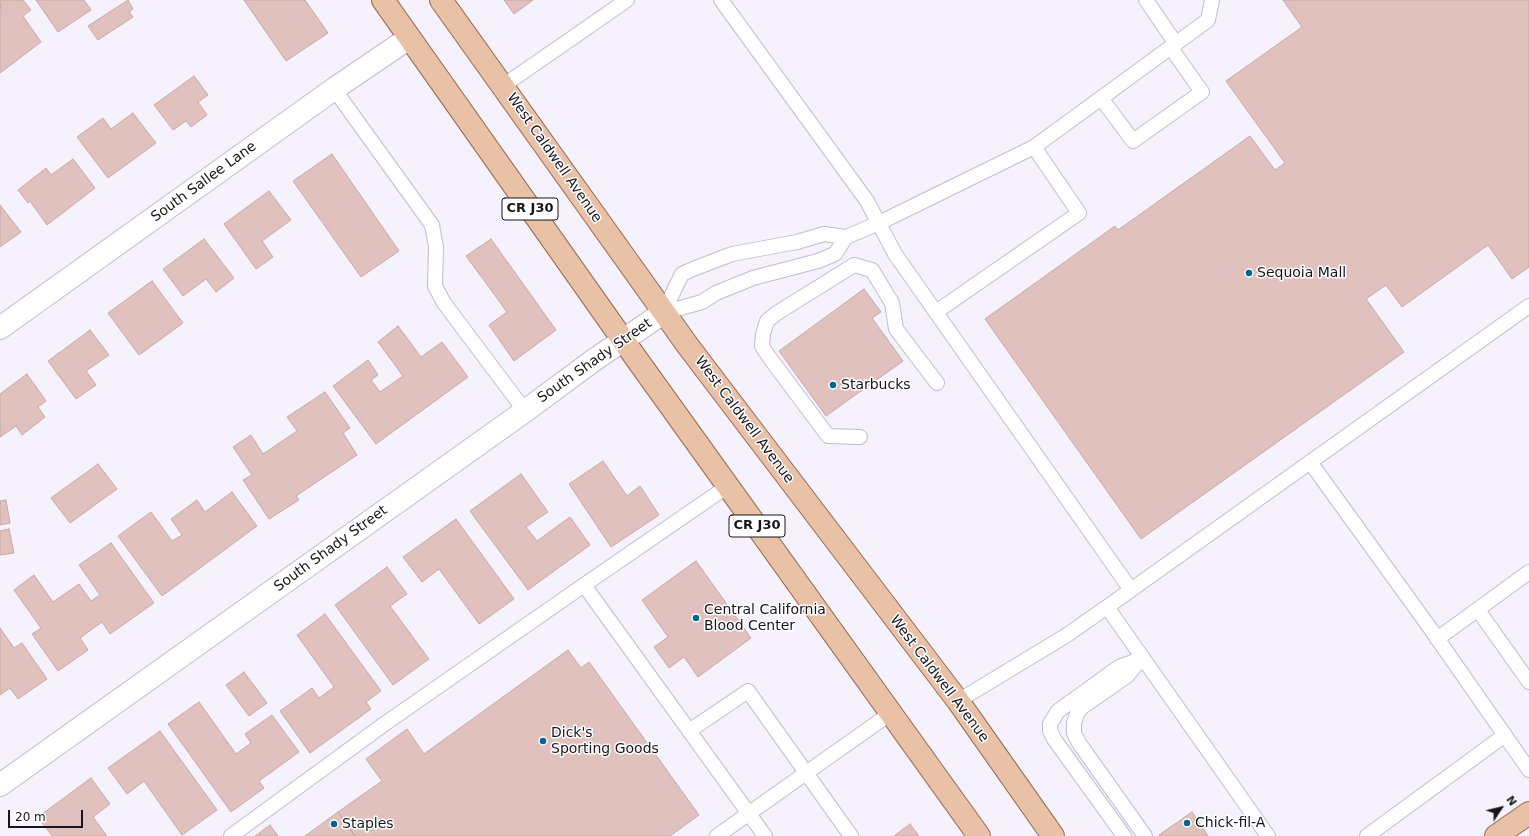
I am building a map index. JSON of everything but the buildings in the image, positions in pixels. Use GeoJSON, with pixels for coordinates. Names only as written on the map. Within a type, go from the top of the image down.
{"type":"FeatureCollection","features":[{"type":"Feature","properties":{"kind":"main road","name":"CR J30"},"geometry":{"type":"LineString","coordinates":[[383,0],[623,340],[979,836]]}},
{"type":"Feature","properties":{"kind":"main road","name":"West Caldwell Avenue"},"geometry":{"type":"LineString","coordinates":[[441,0],[663,313],[958,701],[1054,836]]}},
{"type":"Feature","properties":{"kind":"main road"},"geometry":{"type":"LineString","coordinates":[[1496,836],[1529,813]]}},
{"type":"Feature","properties":{"kind":"street","name":"South Sallee Lane"},"geometry":{"type":"LineString","coordinates":[[0,328],[334,89],[409,38]]}},
{"type":"Feature","properties":{"kind":"street","name":"South Shady Street"},"geometry":{"type":"LineString","coordinates":[[0,785],[623,340],[663,313]]}},
{"type":"Feature","properties":{"kind":"lane"},"geometry":{"type":"LineString","coordinates":[[503,86],[627,0]]}},
{"type":"Feature","properties":{"kind":"lane"},"geometry":{"type":"LineString","coordinates":[[721,0],[868,201],[895,254],[1131,590]]}},
{"type":"Feature","properties":{"kind":"lane"},"geometry":{"type":"LineString","coordinates":[[1101,98],[1133,142],[1202,92],[1146,0]]}},
{"type":"Feature","properties":{"kind":"lane"},"geometry":{"type":"LineString","coordinates":[[663,313],[682,274],[732,254],[797,242],[824,234],[846,237],[879,223],[1034,147],[1208,20],[1212,0]]}},
{"type":"Feature","properties":{"kind":"lane"},"geometry":{"type":"LineString","coordinates":[[334,89],[432,225],[436,247],[435,286],[444,303],[525,411]]}},
{"type":"Feature","properties":{"kind":"lane"},"geometry":{"type":"LineString","coordinates":[[936,312],[1079,213],[1034,147]]}},
{"type":"Feature","properties":{"kind":"lane"},"geometry":{"type":"LineString","coordinates":[[663,313],[702,302],[716,293],[753,278],[818,261],[836,254],[846,237]]}},
{"type":"Feature","properties":{"kind":"lane"},"geometry":{"type":"LineString","coordinates":[[860,437],[828,436],[769,357],[762,346],[763,334],[767,321],[777,313],[854,265],[872,270],[892,303],[896,329],[937,383]]}},
{"type":"Feature","properties":{"kind":"lane"},"geometry":{"type":"LineString","coordinates":[[958,701],[1067,635],[1107,608],[1529,306]]}},
{"type":"Feature","properties":{"kind":"lane"},"geometry":{"type":"LineString","coordinates":[[1310,462],[1529,770]]}},
{"type":"Feature","properties":{"kind":"lane"},"geometry":{"type":"LineString","coordinates":[[231,836],[390,721],[584,584],[728,486]]}},
{"type":"Feature","properties":{"kind":"lane"},"geometry":{"type":"LineString","coordinates":[[1437,639],[1529,572]]}},
{"type":"Feature","properties":{"kind":"lane"},"geometry":{"type":"LineString","coordinates":[[584,584],[765,836]]}},
{"type":"Feature","properties":{"kind":"lane"},"geometry":{"type":"LineString","coordinates":[[1107,608],[1268,836]]}},
{"type":"Feature","properties":{"kind":"lane"},"geometry":{"type":"LineString","coordinates":[[1478,610],[1529,682]]}},
{"type":"Feature","properties":{"kind":"lane"},"geometry":{"type":"LineString","coordinates":[[1124,836],[1054,739],[1050,731],[1050,724],[1058,711],[1119,667],[1142,658]]}},
{"type":"Feature","properties":{"kind":"lane"},"geometry":{"type":"LineString","coordinates":[[1142,658],[1127,676],[1081,708],[1077,714],[1074,724],[1074,733],[1079,743],[1145,836]]}},
{"type":"Feature","properties":{"kind":"lane"},"geometry":{"type":"LineString","coordinates":[[690,731],[748,691],[851,836]]}},
{"type":"Feature","properties":{"kind":"lane"},"geometry":{"type":"LineString","coordinates":[[717,836],[891,713]]}},
{"type":"Feature","properties":{"kind":"lane"},"geometry":{"type":"LineString","coordinates":[[1367,836],[1505,735]]}},
{"type":"Feature","properties":{"kind":"place","name":"Sequoia Mall"},"geometry":{"type":"Point","coordinates":[1249,273]}},
{"type":"Feature","properties":{"kind":"place","name":"Starbucks"},"geometry":{"type":"Point","coordinates":[833,385]}},
{"type":"Feature","properties":{"kind":"place","name":"Central California Blood Center"},"geometry":{"type":"Point","coordinates":[696,618]}},
{"type":"Feature","properties":{"kind":"place","name":"Dick's Sporting Goods"},"geometry":{"type":"Point","coordinates":[543,741]}},
{"type":"Feature","properties":{"kind":"place","name":"Chick-fil-A"},"geometry":{"type":"Point","coordinates":[1187,823]}},
{"type":"Feature","properties":{"kind":"place","name":"Staples"},"geometry":{"type":"Point","coordinates":[334,824]}}]}
